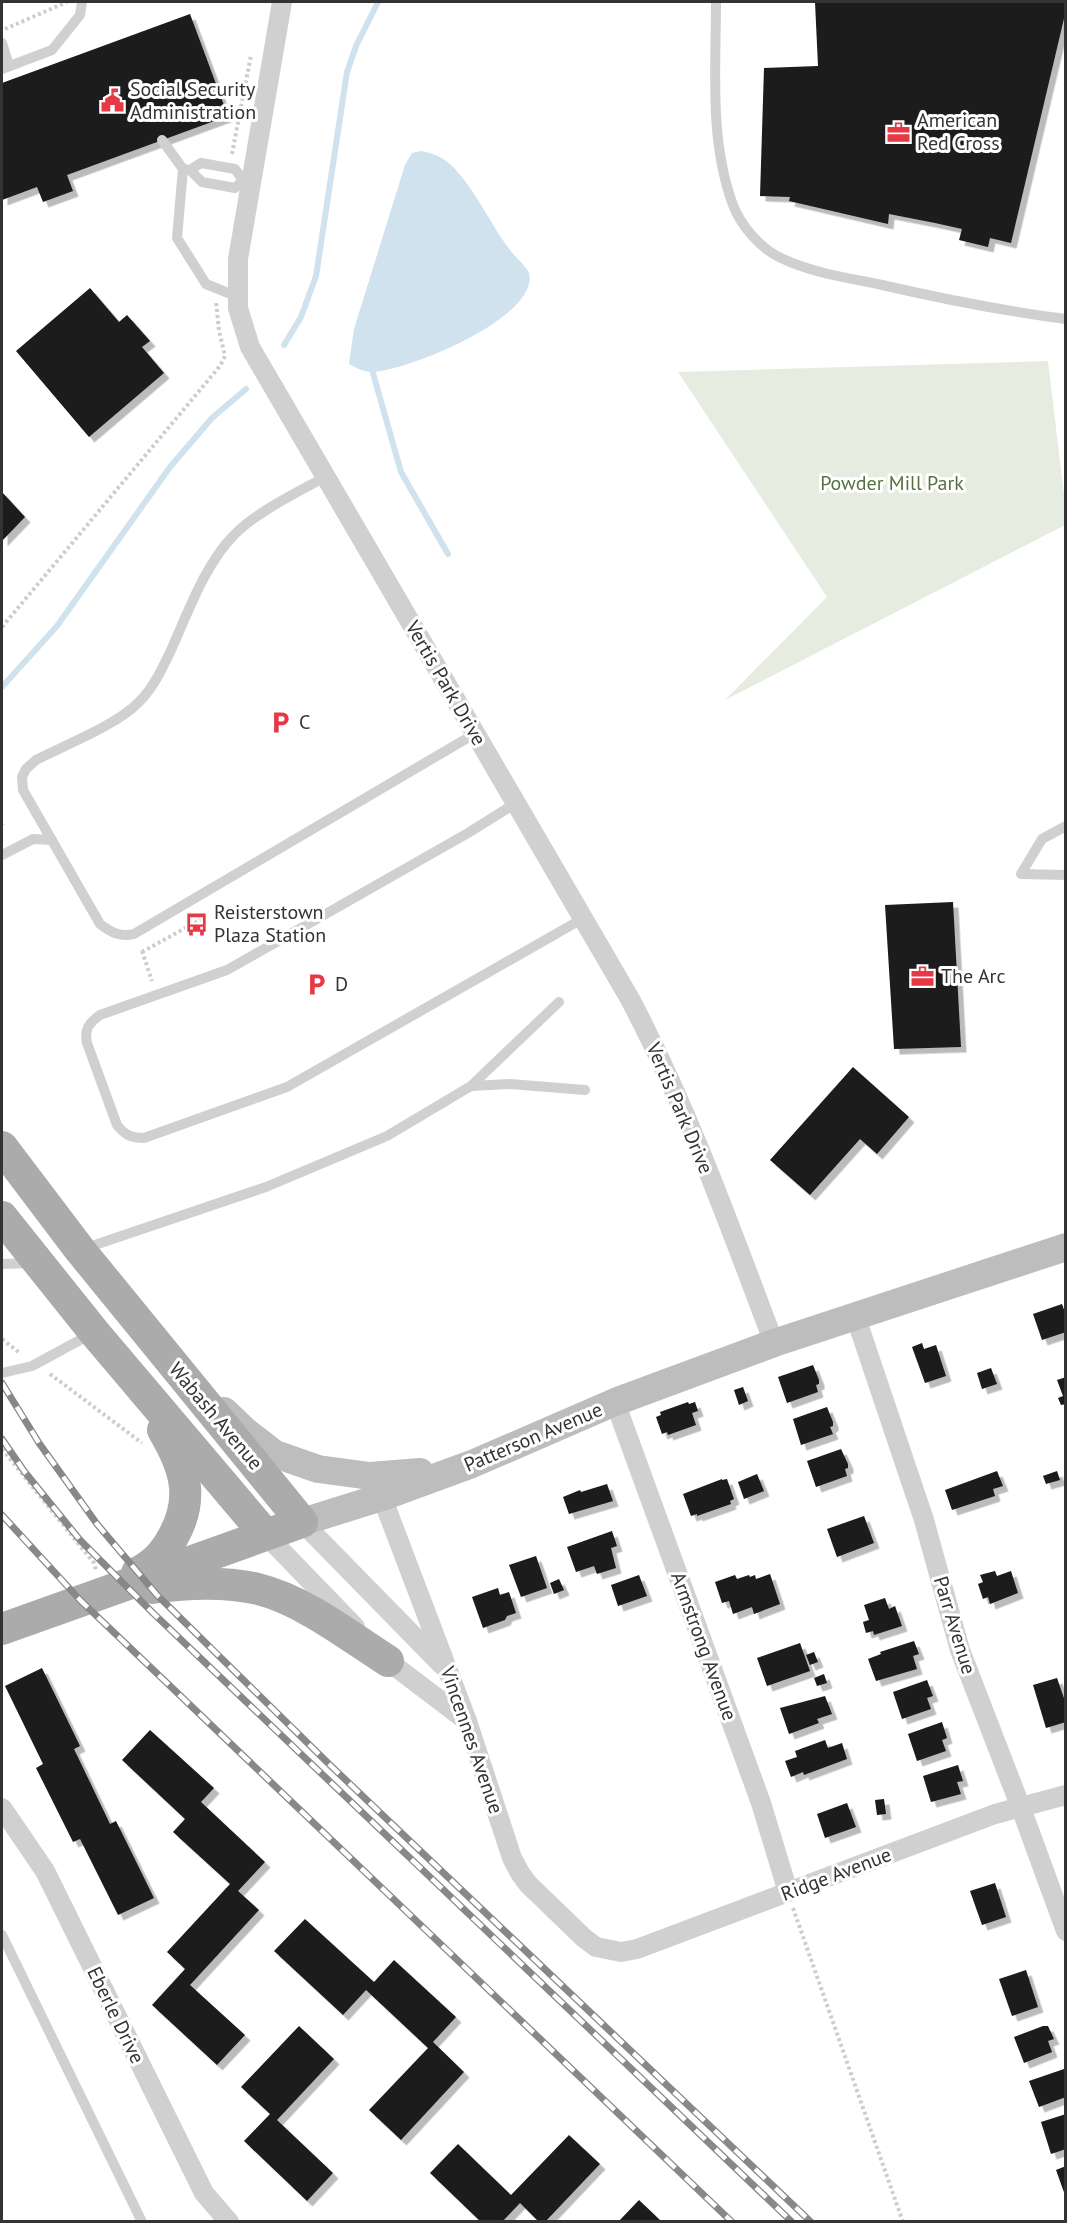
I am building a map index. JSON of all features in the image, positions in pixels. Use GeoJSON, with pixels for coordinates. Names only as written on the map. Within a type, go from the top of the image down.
{"type":"FeatureCollection","features":[{"type":"Feature","properties":{"kind":"main road","name":"Wabash Avenue"},"geometry":{"type":"LineString","coordinates":[[2,1147],[80,1250],[302,1522]]}},
{"type":"Feature","properties":{"kind":"main road","name":"Wabash Avenue"},"geometry":{"type":"LineString","coordinates":[[2,1217],[94,1332],[265,1534]]}},
{"type":"Feature","properties":{"kind":"main road","name":"Patterson Avenue"},"geometry":{"type":"LineString","coordinates":[[2,1629],[98,1582],[265,1534],[382,1497],[472,1464],[615,1402],[774,1343],[1065,1247]]}},
{"type":"Feature","properties":{"kind":"main road"},"geometry":{"type":"LineString","coordinates":[[153,1340],[245,1431],[275,1454],[318,1469],[370,1476],[416,1473],[472,1464]]}},
{"type":"Feature","properties":{"kind":"main road"},"geometry":{"type":"LineString","coordinates":[[98,1582],[151,1565],[165,1552],[181,1523],[185,1506],[185,1483],[179,1459],[126,1368]]}},
{"type":"Feature","properties":{"kind":"main road"},"geometry":{"type":"LineString","coordinates":[[98,1582],[224,1584],[259,1589],[285,1599],[314,1615],[388,1661]]}},
{"type":"Feature","properties":{"kind":"street","name":"Vertis Park Drive"},"geometry":{"type":"LineString","coordinates":[[282,2],[246,181],[238,259],[238,308],[250,347],[630,999],[652,1041],[696,1141],[774,1343]]}},
{"type":"Feature","properties":{"kind":"street","name":"Parr Avenue"},"geometry":{"type":"LineString","coordinates":[[855,1315],[924,1520],[960,1650],[1021,1808],[1065,1931]]}},
{"type":"Feature","properties":{"kind":"street","name":"Armstrong Avenue"},"geometry":{"type":"LineString","coordinates":[[615,1402],[761,1803],[788,1892]]}},
{"type":"Feature","properties":{"kind":"street","name":"Vincennes Avenue"},"geometry":{"type":"LineString","coordinates":[[382,1497],[467,1721],[512,1858],[528,1884],[584,1938],[596,1947],[607,1951]]}},
{"type":"Feature","properties":{"kind":"street","name":"Wabash Avenue"},"geometry":{"type":"LineString","coordinates":[[302,1522],[448,1671]]}},
{"type":"Feature","properties":{"kind":"street","name":"Wabash Avenue"},"geometry":{"type":"LineString","coordinates":[[265,1534],[388,1661],[467,1721]]}},
{"type":"Feature","properties":{"kind":"street","name":"Ridge Avenue"},"geometry":{"type":"LineString","coordinates":[[607,1951],[621,1952],[637,1949],[995,1814],[1065,1795]]}},
{"type":"Feature","properties":{"kind":"street","name":"Eberle Drive"},"geometry":{"type":"LineString","coordinates":[[2,1808],[45,1871],[204,2193],[230,2222]]}},
{"type":"Feature","properties":{"kind":"lane"},"geometry":{"type":"LineString","coordinates":[[2,43],[5,68],[52,50],[80,15],[82,2]]}},
{"type":"Feature","properties":{"kind":"lane"},"geometry":{"type":"LineString","coordinates":[[717,2],[717,127],[721,157],[734,207],[751,235],[765,248],[781,258],[834,275],[984,308],[1065,319]]}},
{"type":"Feature","properties":{"kind":"lane"},"geometry":{"type":"LineString","coordinates":[[162,140],[187,169],[202,182],[235,188],[246,181],[235,169],[201,163],[187,169]]}},
{"type":"Feature","properties":{"kind":"lane"},"geometry":{"type":"LineString","coordinates":[[187,169],[177,238],[206,284],[238,297]]}},
{"type":"Feature","properties":{"kind":"lane"},"geometry":{"type":"LineString","coordinates":[[325,477],[253,520],[236,533],[205,577],[161,669],[140,702],[126,714],[36,760],[26,769],[22,777],[23,790],[100,924],[122,936],[134,934],[476,733]]}},
{"type":"Feature","properties":{"kind":"lane"},"geometry":{"type":"LineString","coordinates":[[516,803],[468,833],[227,970],[100,1015],[89,1023],[85,1033],[87,1043],[117,1125],[123,1133],[133,1138],[144,1138],[287,1087],[582,919]]}},
{"type":"Feature","properties":{"kind":"lane"},"geometry":{"type":"LineString","coordinates":[[1065,826],[1042,839],[1021,874],[1065,875]]}},
{"type":"Feature","properties":{"kind":"lane"},"geometry":{"type":"LineString","coordinates":[[2,855],[33,839],[52,840]]}},
{"type":"Feature","properties":{"kind":"lane"},"geometry":{"type":"LineString","coordinates":[[80,1250],[266,1187],[387,1136],[471,1086],[559,1002]]}},
{"type":"Feature","properties":{"kind":"lane"},"geometry":{"type":"LineString","coordinates":[[471,1086],[510,1084],[585,1090]]}},
{"type":"Feature","properties":{"kind":"lane"},"geometry":{"type":"LineString","coordinates":[[2,1264],[37,1262]]}},
{"type":"Feature","properties":{"kind":"lane"},"geometry":{"type":"LineString","coordinates":[[2,1373],[46,1360],[94,1332]]}},
{"type":"Feature","properties":{"kind":"lane"},"geometry":{"type":"LineString","coordinates":[[2,1935],[142,2222]]}},
{"type":"Feature","properties":{"kind":"path"},"geometry":{"type":"LineString","coordinates":[[2,30],[67,2]]}},
{"type":"Feature","properties":{"kind":"path"},"geometry":{"type":"LineString","coordinates":[[230,168],[234,137],[253,48]]}},
{"type":"Feature","properties":{"kind":"path"},"geometry":{"type":"LineString","coordinates":[[2,627],[220,366],[225,356],[215,306],[218,289]]}},
{"type":"Feature","properties":{"kind":"path"},"geometry":{"type":"LineString","coordinates":[[142,952],[200,920],[205,905]]}},
{"type":"Feature","properties":{"kind":"path"},"geometry":{"type":"LineString","coordinates":[[134,934],[157,994]]}},
{"type":"Feature","properties":{"kind":"path"},"geometry":{"type":"LineString","coordinates":[[2,1339],[27,1358]]}},
{"type":"Feature","properties":{"kind":"path"},"geometry":{"type":"LineString","coordinates":[[50,1374],[148,1448]]}},
{"type":"Feature","properties":{"kind":"path"},"geometry":{"type":"LineString","coordinates":[[2,1449],[94,1563],[98,1582]]}},
{"type":"Feature","properties":{"kind":"path"},"geometry":{"type":"LineString","coordinates":[[788,1892],[903,2222]]}},
{"type":"Feature","properties":{"kind":"green space","name":"Powder Mill Park"},"geometry":{"type":"Polygon","coordinates":[[[1048,361],[1065,504],[1065,525],[725,700],[827,597],[678,372],[1048,361]]]}},
{"type":"Feature","properties":{"kind":"water"},"geometry":{"type":"Polygon","coordinates":[[[421,151],[443,159],[459,173],[510,250],[528,271],[529,284],[521,299],[506,314],[463,342],[414,362],[375,372],[364,371],[349,364],[354,329],[405,165],[412,153],[421,151]]]}},
{"type":"Feature","properties":{"kind":"building","name":"American Red Cross"},"geometry":{"type":"Polygon","coordinates":[[[815,2],[1066,2],[1011,243],[990,238],[988,247],[959,240],[962,229],[889,214],[888,224],[789,201],[790,197],[760,196],[764,68],[818,66],[815,2]]]}},
{"type":"Feature","properties":{"kind":"building","name":"Social Security Administration"},"geometry":{"type":"Polygon","coordinates":[[[190,14],[228,116],[67,175],[73,191],[43,202],[37,187],[2,200],[2,83],[190,14]]]}},
{"type":"Feature","properties":{"kind":"building"},"geometry":{"type":"Polygon","coordinates":[[[90,288],[119,322],[127,315],[150,341],[142,347],[164,373],[89,437],[16,351],[90,288]]]}},
{"type":"Feature","properties":{"kind":"building"},"geometry":{"type":"Polygon","coordinates":[[[2,492],[25,517],[2,541],[2,492]]]}},
{"type":"Feature","properties":{"kind":"building","name":"The Arc"},"geometry":{"type":"Polygon","coordinates":[[[953,902],[961,1047],[894,1049],[885,905],[953,902]]]}},
{"type":"Feature","properties":{"kind":"building"},"geometry":{"type":"Polygon","coordinates":[[[853,1067],[909,1117],[877,1154],[860,1139],[810,1195],[770,1160],[853,1067]]]}},
{"type":"Feature","properties":{"kind":"building"},"geometry":{"type":"Polygon","coordinates":[[[1062,1304],[1066,1315],[1066,1332],[1042,1340],[1033,1314],[1062,1304]]]}},
{"type":"Feature","properties":{"kind":"building"},"geometry":{"type":"Polygon","coordinates":[[[922,1343],[924,1349],[936,1345],[946,1376],[925,1383],[912,1347],[922,1343]]]}},
{"type":"Feature","properties":{"kind":"building"},"geometry":{"type":"Polygon","coordinates":[[[813,1365],[819,1380],[819,1384],[816,1385],[818,1392],[787,1403],[778,1377],[813,1365]]]}},
{"type":"Feature","properties":{"kind":"building"},"geometry":{"type":"Polygon","coordinates":[[[991,1368],[997,1384],[982,1389],[977,1373],[991,1368]]]}},
{"type":"Feature","properties":{"kind":"building"},"geometry":{"type":"Polygon","coordinates":[[[1066,1377],[1066,1404],[1061,1405],[1058,1398],[1063,1396],[1057,1380],[1066,1377]]]}},
{"type":"Feature","properties":{"kind":"building"},"geometry":{"type":"Polygon","coordinates":[[[743,1387],[748,1401],[739,1405],[734,1390],[743,1387]]]}},
{"type":"Feature","properties":{"kind":"building"},"geometry":{"type":"Polygon","coordinates":[[[688,1402],[689,1404],[695,1402],[698,1411],[692,1413],[696,1425],[668,1435],[667,1432],[662,1434],[656,1417],[661,1415],[660,1412],[688,1402]]]}},
{"type":"Feature","properties":{"kind":"building"},"geometry":{"type":"Polygon","coordinates":[[[827,1407],[833,1422],[833,1426],[830,1427],[833,1434],[801,1445],[793,1419],[827,1407]]]}},
{"type":"Feature","properties":{"kind":"building"},"geometry":{"type":"Polygon","coordinates":[[[841,1449],[848,1464],[848,1468],[845,1469],[847,1476],[816,1487],[807,1461],[841,1449]]]}},
{"type":"Feature","properties":{"kind":"building"},"geometry":{"type":"Polygon","coordinates":[[[997,1471],[1003,1486],[993,1489],[995,1496],[952,1510],[945,1490],[997,1471]]]}},
{"type":"Feature","properties":{"kind":"building"},"geometry":{"type":"Polygon","coordinates":[[[1057,1471],[1060,1480],[1046,1484],[1043,1476],[1057,1471]]]}},
{"type":"Feature","properties":{"kind":"building"},"geometry":{"type":"Polygon","coordinates":[[[757,1474],[764,1491],[744,1499],[738,1482],[757,1474]]]}},
{"type":"Feature","properties":{"kind":"building"},"geometry":{"type":"Polygon","coordinates":[[[727,1479],[734,1499],[730,1501],[731,1504],[691,1516],[683,1494],[727,1479]]]}},
{"type":"Feature","properties":{"kind":"building"},"geometry":{"type":"Polygon","coordinates":[[[607,1484],[613,1501],[569,1514],[563,1497],[580,1490],[581,1492],[607,1484]]]}},
{"type":"Feature","properties":{"kind":"building"},"geometry":{"type":"Polygon","coordinates":[[[864,1516],[874,1543],[837,1557],[827,1529],[864,1516]]]}},
{"type":"Feature","properties":{"kind":"building"},"geometry":{"type":"Polygon","coordinates":[[[612,1531],[617,1546],[611,1548],[616,1568],[597,1574],[594,1566],[576,1572],[567,1547],[612,1531]]]}},
{"type":"Feature","properties":{"kind":"building"},"geometry":{"type":"Polygon","coordinates":[[[536,1556],[547,1588],[521,1597],[509,1565],[536,1556]]]}},
{"type":"Feature","properties":{"kind":"building"},"geometry":{"type":"Polygon","coordinates":[[[995,1571],[997,1576],[1011,1571],[1018,1593],[990,1604],[988,1597],[983,1599],[978,1584],[983,1582],[980,1575],[995,1571]]]}},
{"type":"Feature","properties":{"kind":"building"},"geometry":{"type":"Polygon","coordinates":[[[770,1574],[780,1604],[754,1614],[752,1607],[733,1614],[729,1601],[722,1603],[715,1582],[735,1575],[737,1579],[755,1575],[756,1579],[770,1574]]]}},
{"type":"Feature","properties":{"kind":"building"},"geometry":{"type":"Polygon","coordinates":[[[639,1575],[647,1596],[618,1606],[611,1585],[639,1575]]]}},
{"type":"Feature","properties":{"kind":"building"},"geometry":{"type":"Polygon","coordinates":[[[559,1579],[564,1590],[554,1594],[550,1583],[559,1579]]]}},
{"type":"Feature","properties":{"kind":"building"},"geometry":{"type":"Polygon","coordinates":[[[498,1588],[500,1595],[509,1592],[516,1613],[507,1616],[505,1620],[483,1628],[472,1597],[498,1588]]]}},
{"type":"Feature","properties":{"kind":"building"},"geometry":{"type":"Polygon","coordinates":[[[885,1598],[889,1609],[895,1606],[902,1626],[874,1635],[873,1631],[866,1633],[863,1622],[869,1620],[864,1605],[885,1598]]]}},
{"type":"Feature","properties":{"kind":"building"},"geometry":{"type":"Polygon","coordinates":[[[914,1641],[919,1654],[913,1656],[917,1669],[876,1681],[868,1659],[881,1654],[880,1652],[914,1641]]]}},
{"type":"Feature","properties":{"kind":"building"},"geometry":{"type":"Polygon","coordinates":[[[800,1643],[810,1671],[767,1686],[757,1658],[800,1643]]]}},
{"type":"Feature","properties":{"kind":"building"},"geometry":{"type":"Polygon","coordinates":[[[814,1652],[818,1662],[810,1665],[806,1655],[814,1652]]]}},
{"type":"Feature","properties":{"kind":"building"},"geometry":{"type":"Polygon","coordinates":[[[42,1668],[80,1746],[74,1749],[110,1824],[116,1821],[154,1898],[118,1915],[80,1839],[73,1842],[36,1768],[43,1764],[5,1686],[42,1668]]]}},
{"type":"Feature","properties":{"kind":"building"},"geometry":{"type":"Polygon","coordinates":[[[824,1674],[827,1683],[817,1686],[814,1678],[824,1674]]]}},
{"type":"Feature","properties":{"kind":"building"},"geometry":{"type":"Polygon","coordinates":[[[1057,1678],[1066,1704],[1066,1722],[1046,1728],[1033,1685],[1057,1678]]]}},
{"type":"Feature","properties":{"kind":"building"},"geometry":{"type":"Polygon","coordinates":[[[927,1680],[933,1696],[927,1698],[931,1709],[902,1719],[893,1692],[927,1680]]]}},
{"type":"Feature","properties":{"kind":"building"},"geometry":{"type":"Polygon","coordinates":[[[825,1696],[832,1714],[817,1719],[819,1723],[789,1734],[780,1708],[825,1696]]]}},
{"type":"Feature","properties":{"kind":"building"},"geometry":{"type":"Polygon","coordinates":[[[942,1722],[947,1738],[942,1740],[946,1751],[917,1761],[908,1734],[942,1722]]]}},
{"type":"Feature","properties":{"kind":"building"},"geometry":{"type":"Polygon","coordinates":[[[150,1730],[214,1788],[201,1802],[265,1862],[238,1891],[259,1910],[190,1985],[245,2035],[217,2065],[152,2005],[185,1969],[167,1952],[230,1884],[173,1832],[185,1819],[122,1760],[150,1730]]]}},
{"type":"Feature","properties":{"kind":"building"},"geometry":{"type":"Polygon","coordinates":[[[825,1740],[828,1748],[842,1743],[847,1759],[804,1775],[803,1772],[791,1777],[785,1761],[797,1757],[795,1751],[825,1740]]]}},
{"type":"Feature","properties":{"kind":"building"},"geometry":{"type":"Polygon","coordinates":[[[958,1765],[963,1781],[957,1782],[961,1794],[931,1802],[923,1776],[958,1765]]]}},
{"type":"Feature","properties":{"kind":"building"},"geometry":{"type":"Polygon","coordinates":[[[884,1799],[886,1814],[877,1815],[875,1800],[884,1799]]]}},
{"type":"Feature","properties":{"kind":"building"},"geometry":{"type":"Polygon","coordinates":[[[847,1803],[856,1827],[825,1838],[817,1814],[847,1803]]]}},
{"type":"Feature","properties":{"kind":"building"},"geometry":{"type":"Polygon","coordinates":[[[995,1883],[1006,1917],[982,1925],[970,1891],[995,1883]]]}},
{"type":"Feature","properties":{"kind":"building"},"geometry":{"type":"Polygon","coordinates":[[[305,1919],[374,1982],[394,1960],[456,2017],[433,2042],[464,2072],[401,2140],[369,2110],[428,2048],[366,1990],[343,2015],[274,1951],[305,1919]]]}},
{"type":"Feature","properties":{"kind":"building"},"geometry":{"type":"Polygon","coordinates":[[[1026,1970],[1038,2007],[1012,2016],[999,1979],[1026,1970]]]}},
{"type":"Feature","properties":{"kind":"building"},"geometry":{"type":"Polygon","coordinates":[[[299,2026],[334,2059],[277,2120],[333,2173],[307,2201],[244,2141],[270,2114],[241,2087],[299,2026]]]}},
{"type":"Feature","properties":{"kind":"building"},"geometry":{"type":"Polygon","coordinates":[[[1048,2026],[1054,2039],[1048,2041],[1052,2052],[1024,2063],[1014,2037],[1048,2026]]]}},
{"type":"Feature","properties":{"kind":"building"},"geometry":{"type":"Polygon","coordinates":[[[1064,2069],[1066,2097],[1039,2107],[1029,2081],[1064,2069]]]}},
{"type":"Feature","properties":{"kind":"building"},"geometry":{"type":"Polygon","coordinates":[[[1066,2114],[1066,2149],[1051,2154],[1041,2122],[1066,2114]]]}},
{"type":"Feature","properties":{"kind":"building"},"geometry":{"type":"Polygon","coordinates":[[[569,2135],[600,2164],[545,2222],[539,2222],[520,2203],[502,2222],[481,2222],[430,2173],[458,2144],[511,2195],[569,2135]]]}},
{"type":"Feature","properties":{"kind":"building"},"geometry":{"type":"Polygon","coordinates":[[[1066,2166],[1066,2195],[1065,2195],[1056,2170],[1066,2166]]]}},
{"type":"Feature","properties":{"kind":"building"},"geometry":{"type":"Polygon","coordinates":[[[639,2200],[662,2222],[618,2222],[639,2200]]]}},
{"type":"Feature","properties":{"kind":"waterway"},"geometry":{"type":"LineString","coordinates":[[284,345],[301,317],[316,276],[347,72],[356,46],[378,2]]}},
{"type":"Feature","properties":{"kind":"waterway"},"geometry":{"type":"LineString","coordinates":[[373,373],[401,472],[448,554]]}},
{"type":"Feature","properties":{"kind":"waterway"},"geometry":{"type":"LineString","coordinates":[[2,687],[57,626],[170,467],[212,418],[246,389]]}},
{"type":"Feature","properties":{"kind":"railway"},"geometry":{"type":"LineString","coordinates":[[2,1383],[39,1443],[97,1524],[157,1595],[331,1766],[811,2222]]}},
{"type":"Feature","properties":{"kind":"railway"},"geometry":{"type":"LineString","coordinates":[[2,1439],[24,1471],[80,1540],[153,1613],[792,2222]]}},
{"type":"Feature","properties":{"kind":"railway"},"geometry":{"type":"LineString","coordinates":[[2,1515],[81,1601],[732,2222]]}},
{"type":"Feature","properties":{"kind":"place","name":"Social Security Administration"},"geometry":{"type":"Point","coordinates":[112,100]}},
{"type":"Feature","properties":{"kind":"place","name":"American Red Cross"},"geometry":{"type":"Point","coordinates":[899,132]}},
{"type":"Feature","properties":{"kind":"place","name":"C"},"geometry":{"type":"Point","coordinates":[281,722]}},
{"type":"Feature","properties":{"kind":"place","name":"Reisterstown Plaza Station"},"geometry":{"type":"Point","coordinates":[196,924]}},
{"type":"Feature","properties":{"kind":"place","name":"The Arc"},"geometry":{"type":"Point","coordinates":[923,976]}},
{"type":"Feature","properties":{"kind":"place","name":"D"},"geometry":{"type":"Point","coordinates":[317,984]}}]}
